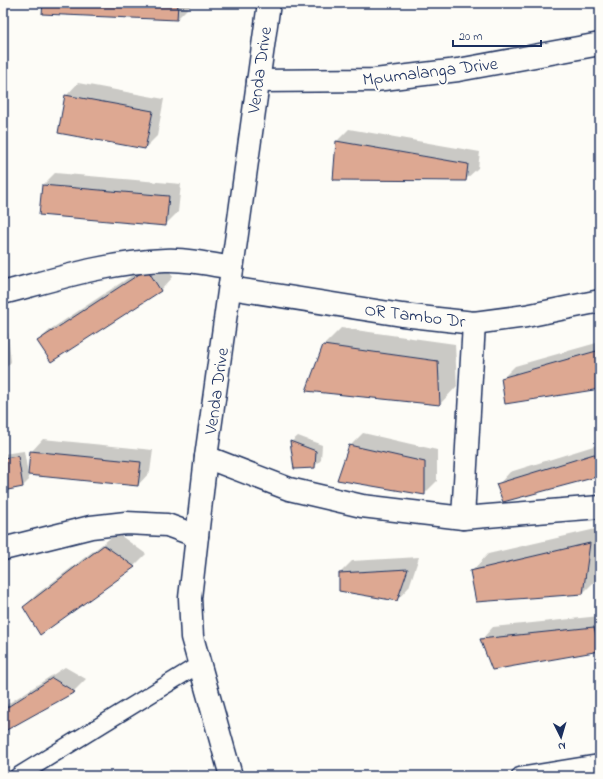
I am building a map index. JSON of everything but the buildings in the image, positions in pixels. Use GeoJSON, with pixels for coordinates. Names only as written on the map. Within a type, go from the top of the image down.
{"type":"FeatureCollection","features":[{"type":"Feature","properties":{"kind":"street","name":"Venda Drive"},"geometry":{"type":"LineString","coordinates":[[231,776],[192,637],[190,598],[206,457],[268,3]]}},
{"type":"Feature","properties":{"kind":"street","name":"Mpumalanga Drive"},"geometry":{"type":"LineString","coordinates":[[258,81],[375,80],[458,70],[600,44]]}},
{"type":"Feature","properties":{"kind":"street","name":"OR Tambo Dr"},"geometry":{"type":"LineString","coordinates":[[3,293],[95,269],[138,262],[166,260],[202,262],[231,278],[402,315],[450,321],[474,322],[526,316],[600,301]]}},
{"type":"Feature","properties":{"kind":"street"},"geometry":{"type":"LineString","coordinates":[[463,518],[474,322]]}},
{"type":"Feature","properties":{"kind":"street"},"geometry":{"type":"LineString","coordinates":[[206,457],[289,489],[362,506],[463,518],[600,507]]}},
{"type":"Feature","properties":{"kind":"street"},"geometry":{"type":"LineString","coordinates":[[3,549],[91,527],[126,523],[167,525],[197,536]]}},
{"type":"Feature","properties":{"kind":"lane"},"geometry":{"type":"LineString","coordinates":[[18,776],[200,664]]}},
{"type":"Feature","properties":{"kind":"lane"},"geometry":{"type":"LineString","coordinates":[[520,776],[600,763]]}}]}
